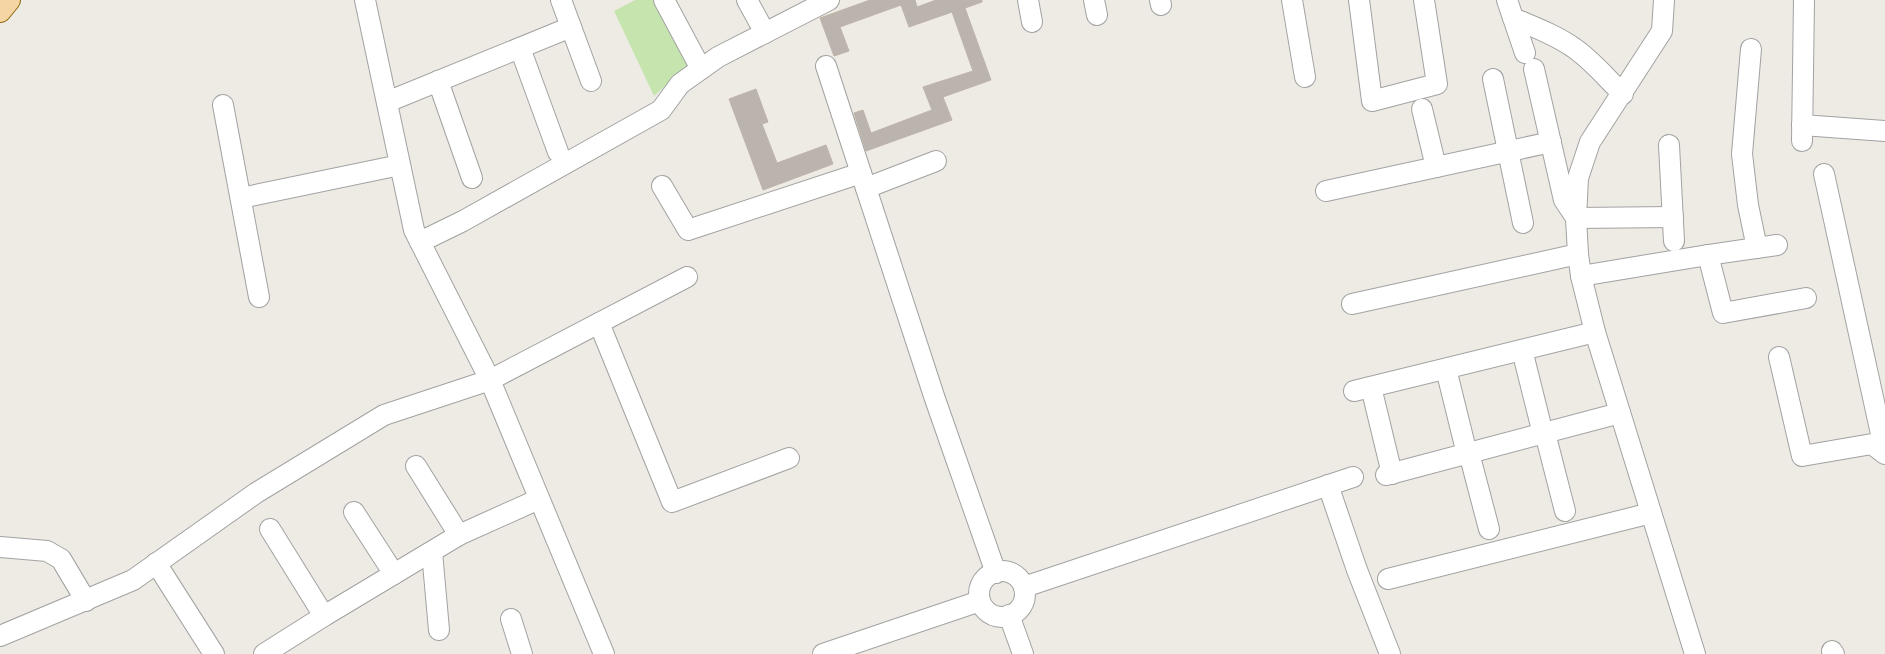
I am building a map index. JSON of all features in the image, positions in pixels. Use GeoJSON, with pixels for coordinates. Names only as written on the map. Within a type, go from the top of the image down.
{"type":"FeatureCollection","features":[{"type":"Feature","properties":{"kind":"main road"},"geometry":{"type":"LineString","coordinates":[[0,11],[9,0]]}},
{"type":"Feature","properties":{"kind":"street"},"geometry":{"type":"LineString","coordinates":[[366,0],[414,230],[490,380],[604,654]]}},
{"type":"Feature","properties":{"kind":"street"},"geometry":{"type":"LineString","coordinates":[[561,0],[591,81]]}},
{"type":"Feature","properties":{"kind":"street"},"geometry":{"type":"LineString","coordinates":[[664,0],[701,69]]}},
{"type":"Feature","properties":{"kind":"street"},"geometry":{"type":"LineString","coordinates":[[747,0],[765,33]]}},
{"type":"Feature","properties":{"kind":"street"},"geometry":{"type":"LineString","coordinates":[[1028,0],[1032,22]]}},
{"type":"Feature","properties":{"kind":"street"},"geometry":{"type":"LineString","coordinates":[[1292,0],[1305,77]]}},
{"type":"Feature","properties":{"kind":"street"},"geometry":{"type":"LineString","coordinates":[[1359,0],[1372,101],[1437,84],[1424,0]]}},
{"type":"Feature","properties":{"kind":"street"},"geometry":{"type":"LineString","coordinates":[[1664,0],[1662,31],[1590,142],[1578,178],[1576,218],[1581,276],[1595,332],[1695,654]]}},
{"type":"Feature","properties":{"kind":"street"},"geometry":{"type":"LineString","coordinates":[[1804,0],[1802,133],[1885,131]]}},
{"type":"Feature","properties":{"kind":"street"},"geometry":{"type":"LineString","coordinates":[[420,242],[463,221],[661,110],[680,84],[718,57],[826,1]]}},
{"type":"Feature","properties":{"kind":"street"},"geometry":{"type":"LineString","coordinates":[[1510,9],[1574,48],[1599,69],[1622,93]]}},
{"type":"Feature","properties":{"kind":"street"},"geometry":{"type":"LineString","coordinates":[[1510,9],[1530,61],[1564,200],[1576,218]]}},
{"type":"Feature","properties":{"kind":"street"},"geometry":{"type":"LineString","coordinates":[[387,102],[571,27]]}},
{"type":"Feature","properties":{"kind":"street"},"geometry":{"type":"LineString","coordinates":[[520,48],[558,152]]}},
{"type":"Feature","properties":{"kind":"street"},"geometry":{"type":"LineString","coordinates":[[1751,49],[1742,154],[1748,205],[1757,248]]}},
{"type":"Feature","properties":{"kind":"street"},"geometry":{"type":"LineString","coordinates":[[826,66],[943,422],[996,573]]}},
{"type":"Feature","properties":{"kind":"street"},"geometry":{"type":"LineString","coordinates":[[1493,79],[1523,224]]}},
{"type":"Feature","properties":{"kind":"street"},"geometry":{"type":"LineString","coordinates":[[438,82],[472,178]]}},
{"type":"Feature","properties":{"kind":"street"},"geometry":{"type":"LineString","coordinates":[[223,105],[259,297]]}},
{"type":"Feature","properties":{"kind":"street"},"geometry":{"type":"LineString","coordinates":[[1422,109],[1436,167]]}},
{"type":"Feature","properties":{"kind":"street"},"geometry":{"type":"LineString","coordinates":[[1326,191],[1551,142]]}},
{"type":"Feature","properties":{"kind":"street"},"geometry":{"type":"LineString","coordinates":[[1668,145],[1674,241]]}},
{"type":"Feature","properties":{"kind":"street"},"geometry":{"type":"LineString","coordinates":[[662,186],[688,230],[863,180],[936,161]]}},
{"type":"Feature","properties":{"kind":"street"},"geometry":{"type":"LineString","coordinates":[[241,198],[400,165]]}},
{"type":"Feature","properties":{"kind":"street"},"geometry":{"type":"LineString","coordinates":[[1824,174],[1885,453]]}},
{"type":"Feature","properties":{"kind":"street"},"geometry":{"type":"LineString","coordinates":[[1576,218],[1673,218]]}},
{"type":"Feature","properties":{"kind":"street"},"geometry":{"type":"LineString","coordinates":[[1581,276],[1708,254],[1777,245]]}},
{"type":"Feature","properties":{"kind":"street"},"geometry":{"type":"LineString","coordinates":[[1352,304],[1578,254]]}},
{"type":"Feature","properties":{"kind":"street"},"geometry":{"type":"LineString","coordinates":[[1708,254],[1723,313],[1806,298]]}},
{"type":"Feature","properties":{"kind":"street"},"geometry":{"type":"LineString","coordinates":[[0,636],[133,580],[256,493],[384,415],[490,380],[687,278]]}},
{"type":"Feature","properties":{"kind":"street"},"geometry":{"type":"LineString","coordinates":[[599,323],[672,502],[789,458]]}},
{"type":"Feature","properties":{"kind":"street"},"geometry":{"type":"LineString","coordinates":[[1595,332],[1362,389],[1389,475],[1620,413]]}},
{"type":"Feature","properties":{"kind":"street"},"geometry":{"type":"LineString","coordinates":[[1522,350],[1565,511]]}},
{"type":"Feature","properties":{"kind":"street"},"geometry":{"type":"LineString","coordinates":[[1779,357],[1802,456],[1872,444],[1885,453]]}},
{"type":"Feature","properties":{"kind":"street"},"geometry":{"type":"LineString","coordinates":[[1446,368],[1489,529]]}},
{"type":"Feature","properties":{"kind":"street"},"geometry":{"type":"LineString","coordinates":[[416,466],[459,536]]}},
{"type":"Feature","properties":{"kind":"street"},"geometry":{"type":"LineString","coordinates":[[1024,587],[1353,477]]}},
{"type":"Feature","properties":{"kind":"street"},"geometry":{"type":"LineString","coordinates":[[1328,485],[1390,654]]}},
{"type":"Feature","properties":{"kind":"street"},"geometry":{"type":"LineString","coordinates":[[264,654],[324,616],[459,536],[539,499]]}},
{"type":"Feature","properties":{"kind":"street"},"geometry":{"type":"LineString","coordinates":[[354,512],[394,574]]}},
{"type":"Feature","properties":{"kind":"street"},"geometry":{"type":"LineString","coordinates":[[1388,579],[1651,513]]}},
{"type":"Feature","properties":{"kind":"street"},"geometry":{"type":"LineString","coordinates":[[270,529],[324,616]]}},
{"type":"Feature","properties":{"kind":"street"},"geometry":{"type":"LineString","coordinates":[[5,550],[47,552],[61,560],[86,601]]}},
{"type":"Feature","properties":{"kind":"street"},"geometry":{"type":"LineString","coordinates":[[432,552],[439,630]]}},
{"type":"Feature","properties":{"kind":"street"},"geometry":{"type":"LineString","coordinates":[[156,564],[214,654]]}},
{"type":"Feature","properties":{"kind":"street"},"geometry":{"type":"LineString","coordinates":[[1007,572],[1014,575],[1020,580],[1024,587],[1024,601],[1021,607],[1009,616],[1002,617],[989,613],[980,601],[979,594],[981,586],[985,579],[996,573],[1007,572]]}},
{"type":"Feature","properties":{"kind":"street"},"geometry":{"type":"LineString","coordinates":[[823,654],[980,601]]}},
{"type":"Feature","properties":{"kind":"street"},"geometry":{"type":"LineString","coordinates":[[1009,616],[1023,654]]}},
{"type":"Feature","properties":{"kind":"street"},"geometry":{"type":"LineString","coordinates":[[510,619],[522,654]]}},
{"type":"Feature","properties":{"kind":"green space"},"geometry":{"type":"Polygon","coordinates":[[[635,0],[655,0],[689,64],[654,96],[614,11],[635,0]]]}},
{"type":"Feature","properties":{"kind":"building"},"geometry":{"type":"Polygon","coordinates":[[[870,0],[915,0],[917,7],[936,0],[982,0],[982,2],[965,8],[991,80],[943,97],[952,120],[866,151],[854,113],[863,110],[871,133],[932,110],[923,87],[973,71],[952,12],[909,27],[901,5],[840,27],[849,51],[834,56],[820,18],[870,0]]]}},
{"type":"Feature","properties":{"kind":"building"},"geometry":{"type":"Polygon","coordinates":[[[756,89],[768,122],[762,124],[777,163],[826,145],[833,164],[763,190],[729,99],[756,89]]]}}]}
